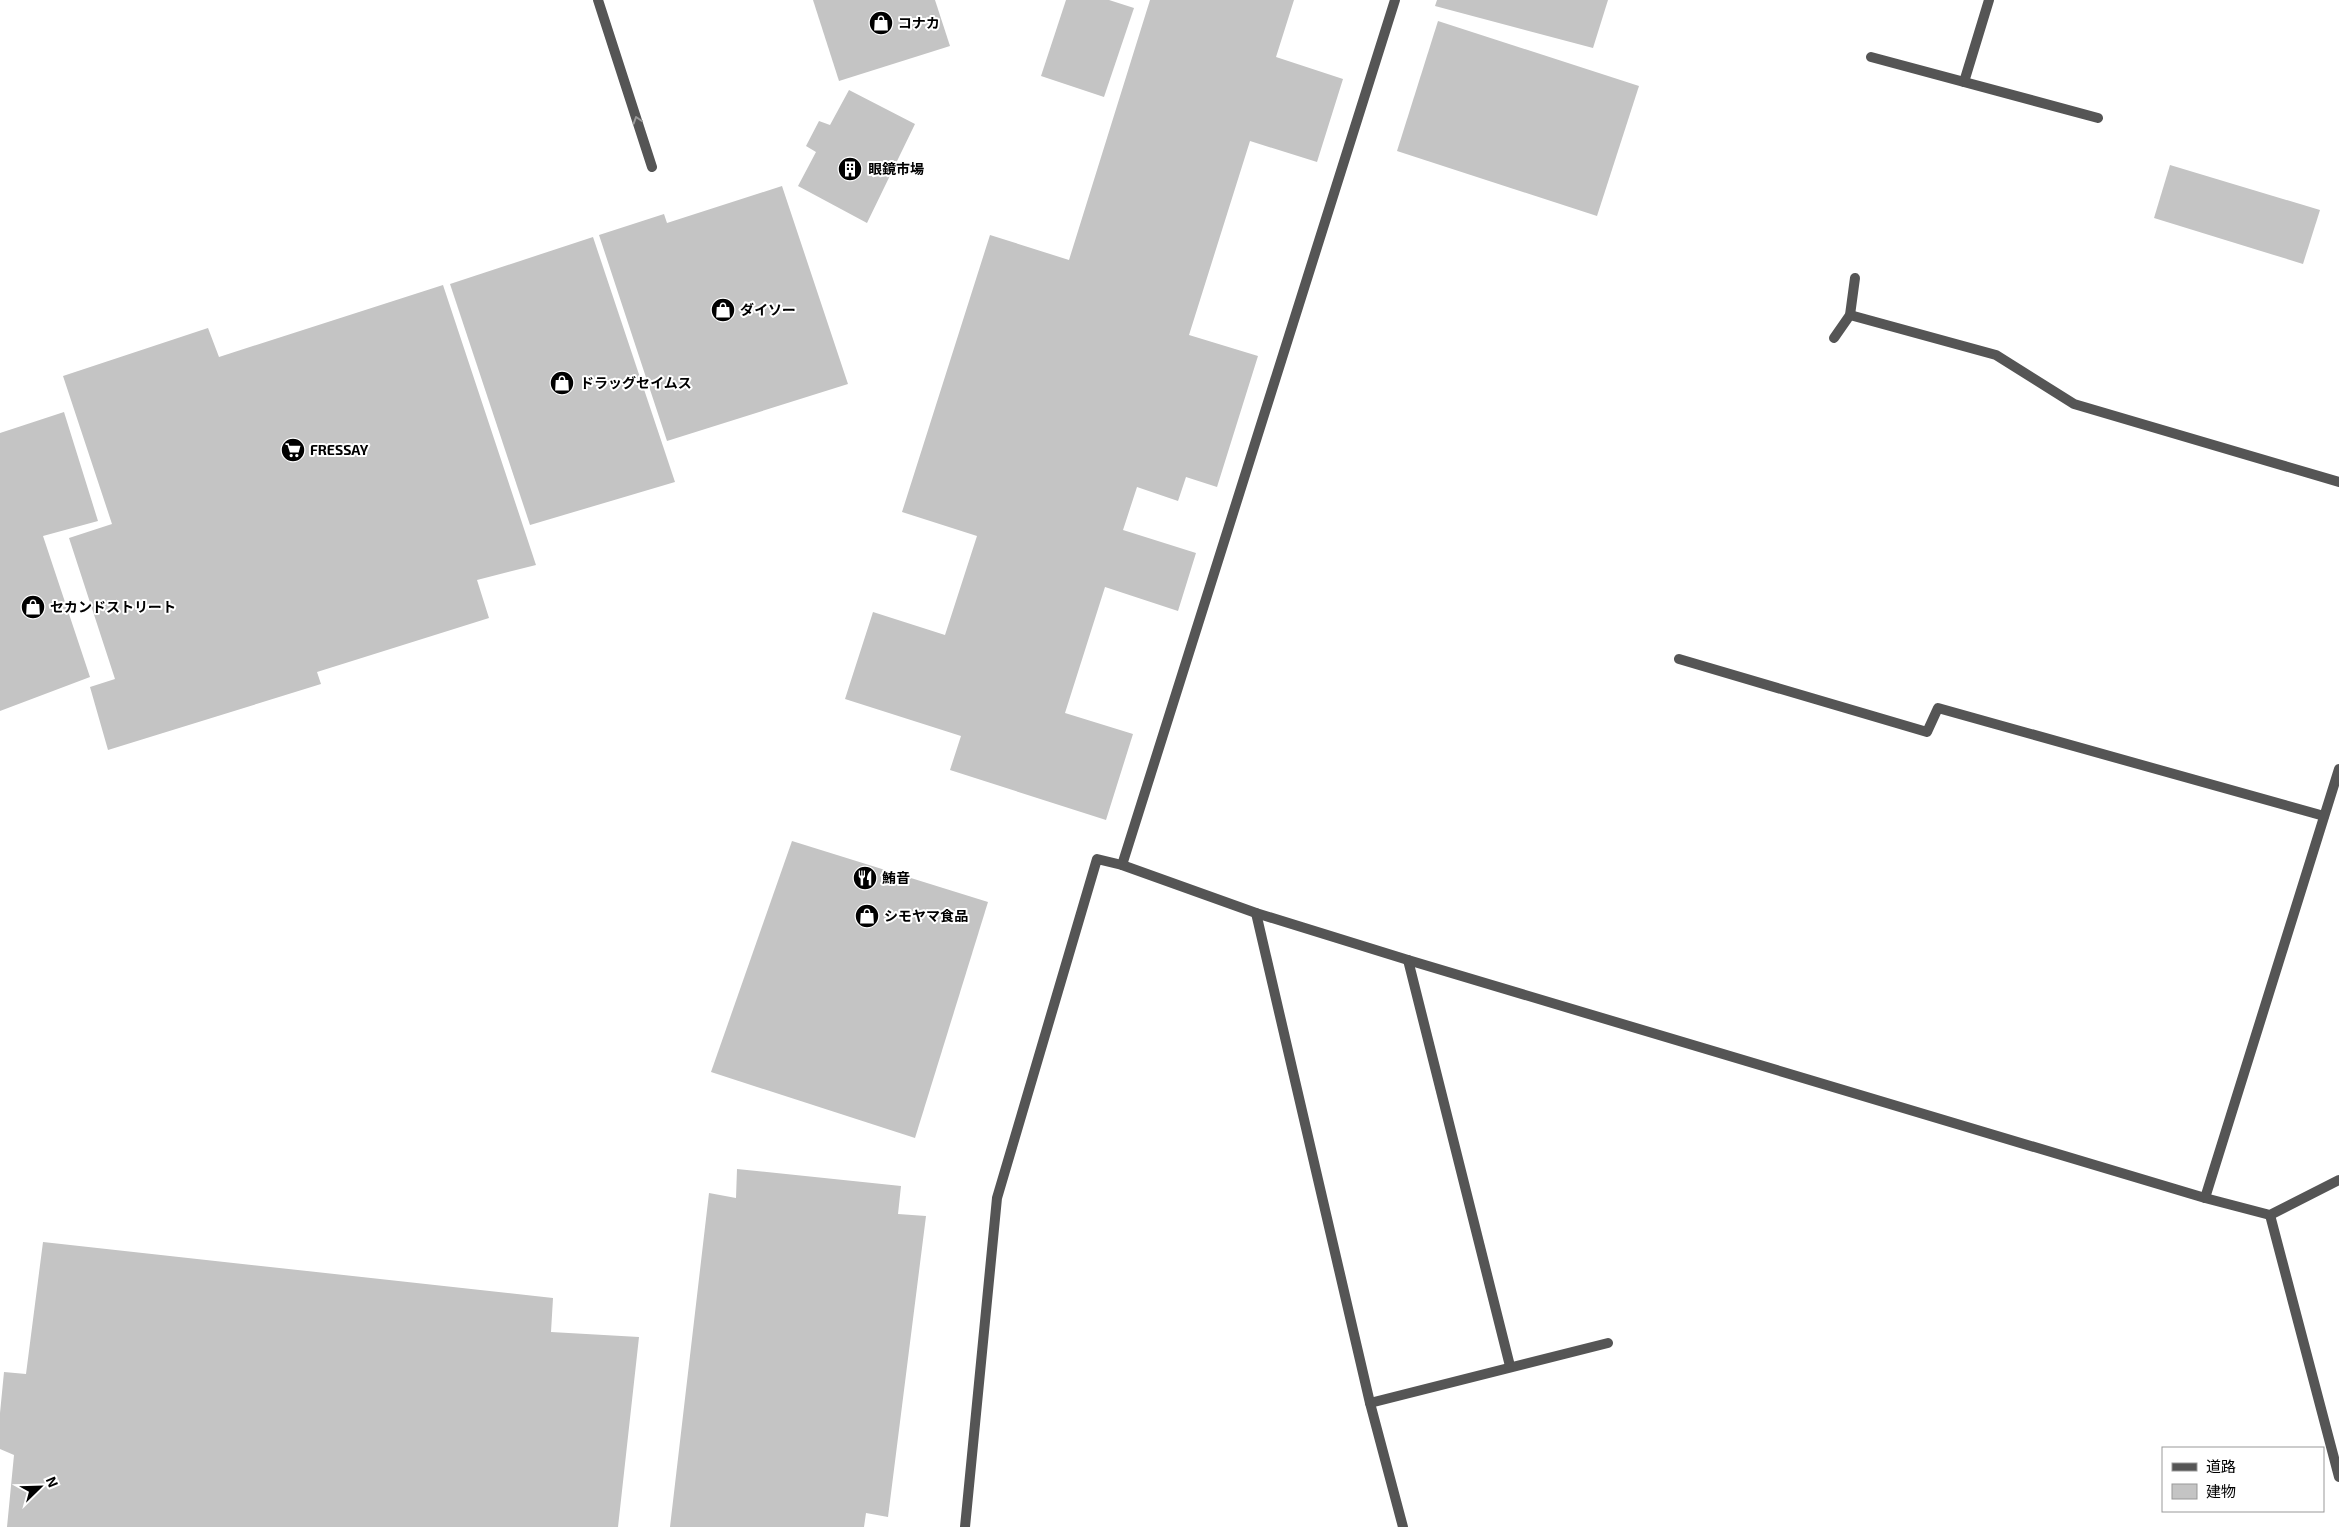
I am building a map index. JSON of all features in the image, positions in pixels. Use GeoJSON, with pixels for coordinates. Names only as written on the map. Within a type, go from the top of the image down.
{"type":"FeatureCollection","features":[{"type":"Feature","properties":{"kind":"street"},"geometry":{"type":"LineString","coordinates":[[598,0],[652,167]]}},
{"type":"Feature","properties":{"kind":"street"},"geometry":{"type":"LineString","coordinates":[[1122,865],[1395,0]]}},
{"type":"Feature","properties":{"kind":"street"},"geometry":{"type":"LineString","coordinates":[[1964,82],[1989,0]]}},
{"type":"Feature","properties":{"kind":"street"},"geometry":{"type":"LineString","coordinates":[[1871,57],[2098,118]]}},
{"type":"Feature","properties":{"kind":"street"},"geometry":{"type":"LineString","coordinates":[[1834,338],[1850,315],[1855,278]]}},
{"type":"Feature","properties":{"kind":"street"},"geometry":{"type":"LineString","coordinates":[[1850,315],[1996,355],[2074,404],[2339,482]]}},
{"type":"Feature","properties":{"kind":"street"},"geometry":{"type":"LineString","coordinates":[[1678,659],[1927,732],[1938,708],[2324,816]]}},
{"type":"Feature","properties":{"kind":"street"},"geometry":{"type":"LineString","coordinates":[[2205,1198],[2339,769]]}},
{"type":"Feature","properties":{"kind":"street"},"geometry":{"type":"LineString","coordinates":[[966,1527],[997,1198],[1097,859],[1122,865],[1256,913],[1408,960],[2205,1198],[2270,1215],[2339,1180]]}},
{"type":"Feature","properties":{"kind":"street"},"geometry":{"type":"LineString","coordinates":[[1256,913],[1370,1402],[1403,1527]]}},
{"type":"Feature","properties":{"kind":"street"},"geometry":{"type":"LineString","coordinates":[[1408,960],[1510,1366]]}},
{"type":"Feature","properties":{"kind":"street"},"geometry":{"type":"LineString","coordinates":[[2270,1215],[2339,1478]]}},
{"type":"Feature","properties":{"kind":"street"},"geometry":{"type":"LineString","coordinates":[[1370,1402],[1608,1342]]}},
{"type":"Feature","properties":{"kind":"building","name":"コナカ"},"geometry":{"type":"Polygon","coordinates":[[[813,0],[935,0],[950,46],[839,81],[813,0]]]}},
{"type":"Feature","properties":{"kind":"building"},"geometry":{"type":"Polygon","coordinates":[[[1066,0],[1109,0],[1134,8],[1104,97],[1041,76],[1066,0]]]}},
{"type":"Feature","properties":{"kind":"building"},"geometry":{"type":"Polygon","coordinates":[[[1150,0],[1294,0],[1276,57],[1343,79],[1317,162],[1250,141],[1189,335],[1258,356],[1217,487],[1186,477],[1178,501],[1137,487],[1123,530],[1196,553],[1178,611],[1105,587],[1065,713],[1133,734],[1106,820],[950,770],[961,736],[845,699],[873,612],[945,635],[977,536],[902,512],[990,235],[1069,260],[1150,0]]]}},
{"type":"Feature","properties":{"kind":"building"},"geometry":{"type":"Polygon","coordinates":[[[1437,0],[1608,0],[1593,48],[1435,6],[1437,0]]]}},
{"type":"Feature","properties":{"kind":"building"},"geometry":{"type":"Polygon","coordinates":[[[1438,21],[1639,86],[1597,216],[1397,151],[1438,21]]]}},
{"type":"Feature","properties":{"kind":"building","name":"眼鏡市場"},"geometry":{"type":"Polygon","coordinates":[[[849,90],[915,124],[867,223],[798,186],[816,152],[806,146],[819,121],[830,125],[849,90]]]}},
{"type":"Feature","properties":{"kind":"building"},"geometry":{"type":"Polygon","coordinates":[[[2170,165],[2320,210],[2303,264],[2154,218],[2170,165]]]}},
{"type":"Feature","properties":{"kind":"building","name":"ダイソー"},"geometry":{"type":"Polygon","coordinates":[[[782,186],[848,384],[667,441],[599,235],[664,214],[667,223],[782,186]]]}},
{"type":"Feature","properties":{"kind":"building","name":"ドラッグセイムス"},"geometry":{"type":"Polygon","coordinates":[[[593,237],[675,482],[530,525],[450,284],[593,237]]]}},
{"type":"Feature","properties":{"kind":"building","name":"FRESSAY"},"geometry":{"type":"Polygon","coordinates":[[[443,285],[536,565],[477,580],[489,618],[317,672],[321,684],[108,750],[90,687],[115,679],[69,538],[112,524],[63,376],[208,328],[219,357],[443,285]]]}},
{"type":"Feature","properties":{"kind":"building","name":"セカンドストリート"},"geometry":{"type":"Polygon","coordinates":[[[64,412],[98,521],[43,536],[90,677],[0,711],[0,433],[64,412]]]}},
{"type":"Feature","properties":{"kind":"building"},"geometry":{"type":"Polygon","coordinates":[[[792,841],[988,902],[915,1138],[711,1072],[792,841]]]}},
{"type":"Feature","properties":{"kind":"building"},"geometry":{"type":"Polygon","coordinates":[[[737,1169],[901,1186],[898,1214],[926,1216],[888,1517],[866,1513],[864,1527],[670,1527],[709,1193],[736,1198],[737,1169]]]}},
{"type":"Feature","properties":{"kind":"building"},"geometry":{"type":"Polygon","coordinates":[[[43,1242],[553,1298],[551,1332],[639,1337],[618,1527],[7,1527],[14,1455],[0,1449],[0,1413],[4,1372],[26,1374],[43,1242]]]}},
{"type":"Feature","properties":{"kind":"place","name":"コナカ"},"geometry":{"type":"Point","coordinates":[881,23]}},
{"type":"Feature","properties":{"kind":"place","name":"眼鏡市場"},"geometry":{"type":"Point","coordinates":[850,169]}},
{"type":"Feature","properties":{"kind":"place","name":"ダイソー"},"geometry":{"type":"Point","coordinates":[723,310]}},
{"type":"Feature","properties":{"kind":"place","name":"ドラッグセイムス"},"geometry":{"type":"Point","coordinates":[562,383]}},
{"type":"Feature","properties":{"kind":"place","name":"FRESSAY"},"geometry":{"type":"Point","coordinates":[293,450]}},
{"type":"Feature","properties":{"kind":"place","name":"セカンドストリート"},"geometry":{"type":"Point","coordinates":[33,607]}},
{"type":"Feature","properties":{"kind":"place","name":"鮪音"},"geometry":{"type":"Point","coordinates":[865,878]}},
{"type":"Feature","properties":{"kind":"place","name":"シモヤマ食品"},"geometry":{"type":"Point","coordinates":[867,916]}}]}
